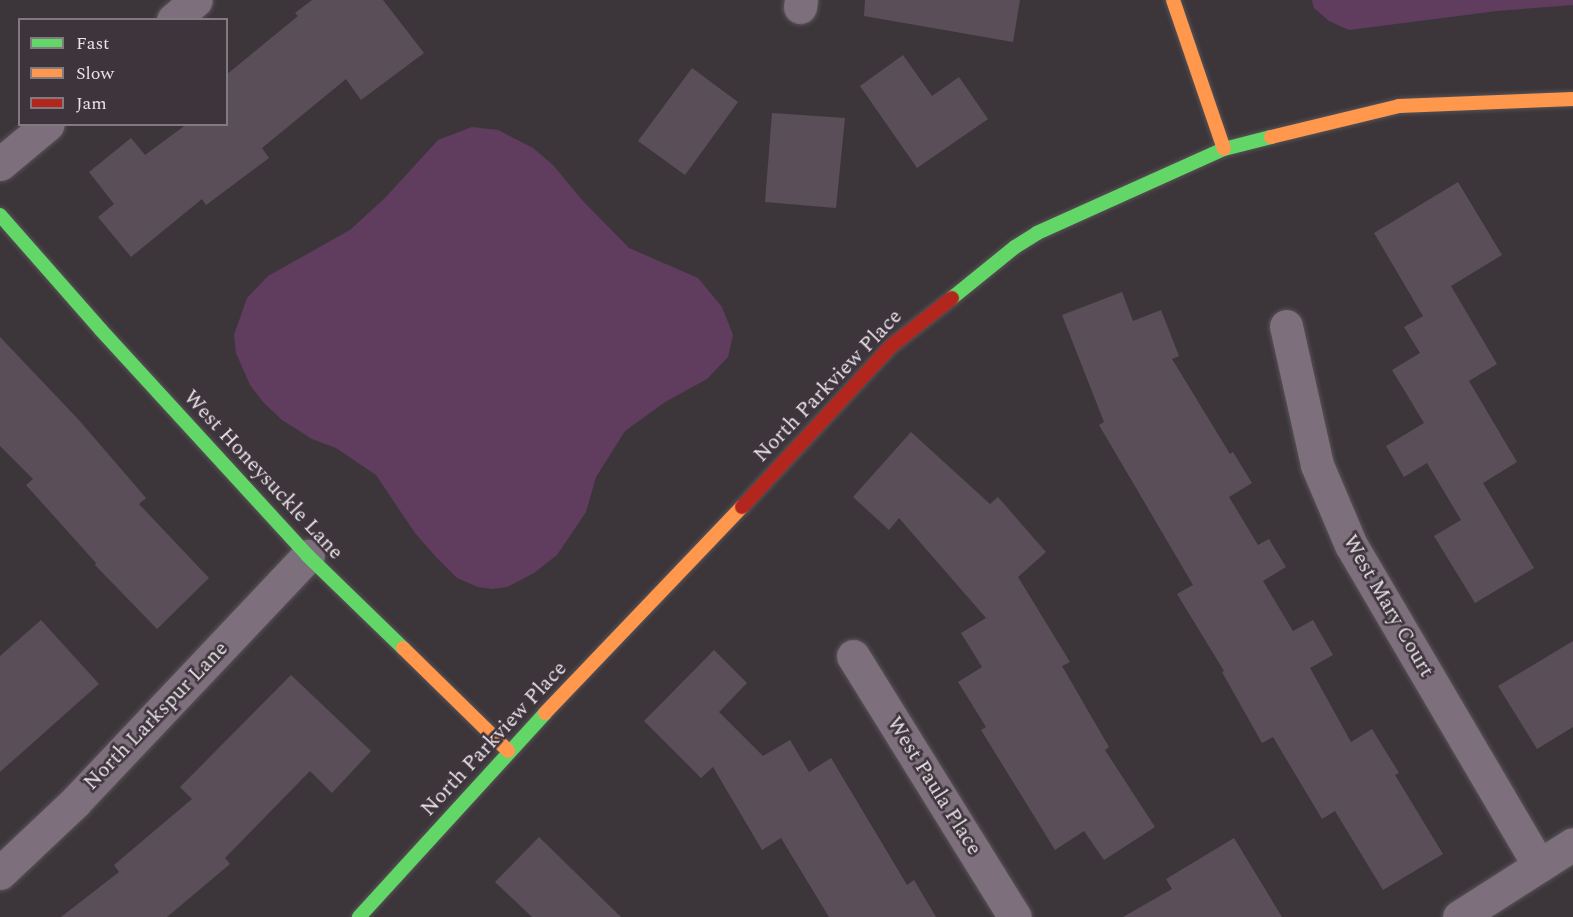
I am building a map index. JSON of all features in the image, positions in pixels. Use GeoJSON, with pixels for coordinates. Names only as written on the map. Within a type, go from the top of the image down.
{"type":"FeatureCollection","features":[{"type":"Feature","properties":{"kind":"street"},"geometry":{"type":"LineString","coordinates":[[175,18],[196,0]]}},
{"type":"Feature","properties":{"kind":"street"},"geometry":{"type":"LineString","coordinates":[[1173,0],[1224,149]]}},
{"type":"Feature","properties":{"kind":"street","name":"North Parkview Place"},"geometry":{"type":"LineString","coordinates":[[359,917],[508,752],[710,542],[890,347],[1015,247],[1038,234],[1224,149],[1399,106],[1573,99]]}},
{"type":"Feature","properties":{"kind":"street"},"geometry":{"type":"LineString","coordinates":[[0,164],[46,126]]}},
{"type":"Feature","properties":{"kind":"street","name":"West Honeysuckle Lane"},"geometry":{"type":"LineString","coordinates":[[0,215],[101,330],[308,556],[508,752]]}},
{"type":"Feature","properties":{"kind":"street","name":"West Mary Court"},"geometry":{"type":"LineString","coordinates":[[1286,326],[1317,465],[1351,545],[1539,866]]}},
{"type":"Feature","properties":{"kind":"street","name":"North Larkspur Lane"},"geometry":{"type":"LineString","coordinates":[[0,873],[75,802],[308,556]]}},
{"type":"Feature","properties":{"kind":"street","name":"West Paula Place"},"geometry":{"type":"LineString","coordinates":[[853,656],[1015,917]]}},
{"type":"Feature","properties":{"kind":"street"},"geometry":{"type":"LineString","coordinates":[[1459,917],[1573,844]]}},
{"type":"Feature","properties":{"kind":"shaded area"},"geometry":{"type":"Polygon","coordinates":[[[1312,0],[1573,0],[1573,5],[1497,11],[1349,30],[1329,21],[1314,8],[1312,0]]]}},
{"type":"Feature","properties":{"kind":"shaded area"},"geometry":{"type":"Polygon","coordinates":[[[472,127],[498,130],[533,148],[553,165],[583,201],[629,248],[698,278],[722,307],[733,335],[728,357],[707,379],[665,402],[625,431],[596,477],[586,512],[557,555],[534,573],[507,587],[492,589],[478,587],[457,578],[415,533],[376,475],[336,448],[312,439],[282,420],[263,402],[250,385],[236,353],[234,335],[247,298],[268,276],[350,230],[386,197],[438,140],[472,127]]]}},
{"type":"Feature","properties":{"kind":"building"},"geometry":{"type":"Polygon","coordinates":[[[312,0],[383,0],[424,53],[361,100],[346,79],[262,148],[269,158],[206,205],[202,199],[131,257],[98,217],[114,204],[89,172],[131,138],[145,155],[184,126],[228,126],[228,73],[298,16],[295,13],[312,0]]]}},
{"type":"Feature","properties":{"kind":"building"},"geometry":{"type":"Polygon","coordinates":[[[865,0],[1020,0],[1013,42],[864,16],[865,0]]]}},
{"type":"Feature","properties":{"kind":"building"},"geometry":{"type":"Polygon","coordinates":[[[903,55],[932,96],[959,77],[988,119],[917,168],[860,86],[903,55]]]}},
{"type":"Feature","properties":{"kind":"building"},"geometry":{"type":"Polygon","coordinates":[[[692,68],[738,102],[685,175],[638,141],[692,68]]]}},
{"type":"Feature","properties":{"kind":"building"},"geometry":{"type":"Polygon","coordinates":[[[772,113],[845,118],[836,208],[765,202],[772,113]]]}},
{"type":"Feature","properties":{"kind":"building"},"geometry":{"type":"Polygon","coordinates":[[[1458,182],[1502,255],[1451,286],[1497,364],[1469,381],[1517,462],[1483,483],[1534,568],[1475,603],[1434,536],[1461,520],[1427,463],[1404,477],[1386,446],[1424,423],[1392,370],[1420,353],[1404,327],[1423,316],[1374,233],[1458,182]]]}},
{"type":"Feature","properties":{"kind":"building"},"geometry":{"type":"Polygon","coordinates":[[[1122,292],[1133,321],[1161,310],[1179,356],[1172,359],[1230,454],[1233,452],[1252,483],[1229,497],[1258,545],[1269,539],[1286,567],[1263,581],[1293,631],[1313,620],[1333,655],[1310,668],[1351,742],[1372,729],[1399,773],[1395,775],[1443,854],[1383,890],[1335,811],[1322,819],[1273,737],[1262,743],[1222,672],[1224,671],[1177,594],[1193,585],[1099,425],[1104,422],[1062,315],[1122,292]]]}},
{"type":"Feature","properties":{"kind":"building"},"geometry":{"type":"Polygon","coordinates":[[[0,337],[78,419],[146,498],[139,504],[209,578],[157,629],[95,565],[96,563],[26,485],[33,479],[0,446],[0,337]]]}},
{"type":"Feature","properties":{"kind":"building"},"geometry":{"type":"Polygon","coordinates":[[[911,432],[990,504],[998,497],[1046,552],[1018,577],[1070,662],[1062,666],[1109,747],[1105,750],[1155,827],[1104,860],[1084,831],[1055,850],[981,730],[986,727],[958,682],[982,667],[961,633],[986,618],[899,518],[889,530],[853,497],[911,432]]]}},
{"type":"Feature","properties":{"kind":"building"},"geometry":{"type":"Polygon","coordinates":[[[41,620],[99,684],[0,772],[0,656],[41,620]]]}},
{"type":"Feature","properties":{"kind":"building"},"geometry":{"type":"Polygon","coordinates":[[[1573,641],[1573,727],[1537,749],[1498,686],[1573,641]]]}},
{"type":"Feature","properties":{"kind":"building"},"geometry":{"type":"Polygon","coordinates":[[[714,650],[747,683],[719,712],[763,756],[790,740],[809,772],[831,758],[907,885],[914,880],[936,917],[829,917],[781,838],[762,850],[713,767],[701,778],[644,721],[714,650]]]}},
{"type":"Feature","properties":{"kind":"building"},"geometry":{"type":"Polygon","coordinates":[[[291,675],[371,751],[332,793],[310,771],[225,858],[230,864],[167,917],[61,917],[119,872],[114,865],[192,799],[180,787],[291,675]]]}},
{"type":"Feature","properties":{"kind":"building"},"geometry":{"type":"Polygon","coordinates":[[[539,837],[621,917],[532,917],[495,882],[539,837]]]}},
{"type":"Feature","properties":{"kind":"building"},"geometry":{"type":"Polygon","coordinates":[[[1234,838],[1282,917],[1123,917],[1172,889],[1166,879],[1234,838]]]}},
{"type":"Feature","properties":{"kind":"traffic: fast"},"geometry":{"type":"LineString","coordinates":[[952,298],[1015,247],[1037,233],[1224,149],[1271,137]]}},
{"type":"Feature","properties":{"kind":"traffic: fast"},"geometry":{"type":"LineString","coordinates":[[0,215],[101,330],[308,556],[403,648]]}},
{"type":"Feature","properties":{"kind":"traffic: fast"},"geometry":{"type":"LineString","coordinates":[[359,917],[545,713]]}},
{"type":"Feature","properties":{"kind":"traffic: slow"},"geometry":{"type":"LineString","coordinates":[[1173,0],[1224,149]]}},
{"type":"Feature","properties":{"kind":"traffic: slow"},"geometry":{"type":"LineString","coordinates":[[1271,137],[1399,106],[1573,99]]}},
{"type":"Feature","properties":{"kind":"traffic: slow"},"geometry":{"type":"LineString","coordinates":[[545,713],[742,507]]}},
{"type":"Feature","properties":{"kind":"traffic: slow"},"geometry":{"type":"LineString","coordinates":[[403,648],[508,751]]}},
{"type":"Feature","properties":{"kind":"traffic: jam"},"geometry":{"type":"LineString","coordinates":[[742,507],[890,347],[952,298]]}}]}
